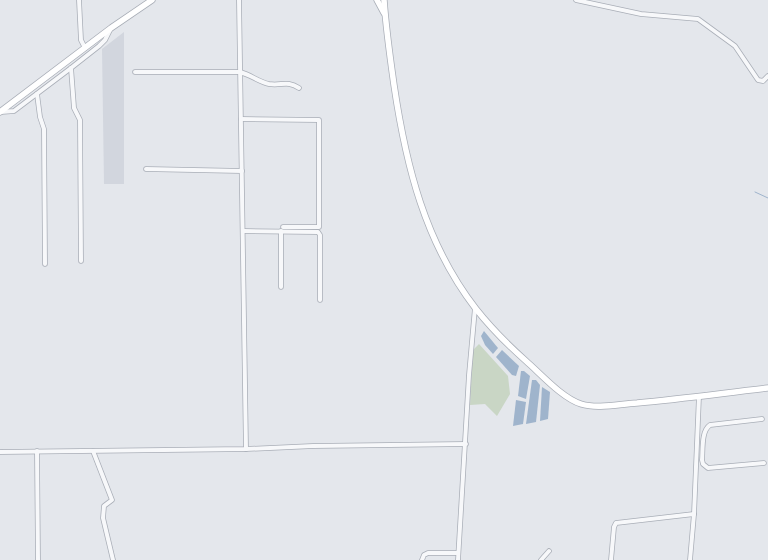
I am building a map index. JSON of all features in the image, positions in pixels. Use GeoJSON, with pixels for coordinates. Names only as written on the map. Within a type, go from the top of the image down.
{"type":"FeatureCollection","features":[{"type":"Feature","properties":{"kind":"street"},"geometry":{"type":"LineString","coordinates":[[79,0],[81,40],[86,48]]}},
{"type":"Feature","properties":{"kind":"street"},"geometry":{"type":"LineString","coordinates":[[0,112],[152,0]]}},
{"type":"Feature","properties":{"kind":"street"},"geometry":{"type":"LineString","coordinates":[[239,0],[244,231],[242,305],[246,450]]}},
{"type":"Feature","properties":{"kind":"street"},"geometry":{"type":"LineString","coordinates":[[377,0],[385,17]]}},
{"type":"Feature","properties":{"kind":"street"},"geometry":{"type":"LineString","coordinates":[[384,0],[385,17],[402,136],[416,194],[439,249],[475,308],[494,330],[554,386],[580,404],[606,406],[768,388]]}},
{"type":"Feature","properties":{"kind":"street"},"geometry":{"type":"LineString","coordinates":[[576,0],[641,14],[698,19],[735,46],[758,80],[763,81],[768,76]]}},
{"type":"Feature","properties":{"kind":"street"},"geometry":{"type":"LineString","coordinates":[[0,112],[14,111],[37,94],[99,46],[105,40],[110,30]]}},
{"type":"Feature","properties":{"kind":"street"},"geometry":{"type":"LineString","coordinates":[[71,68],[74,108],[80,120],[81,261]]}},
{"type":"Feature","properties":{"kind":"street"},"geometry":{"type":"LineString","coordinates":[[136,72],[240,72],[271,84],[289,83],[299,88]]}},
{"type":"Feature","properties":{"kind":"street"},"geometry":{"type":"LineString","coordinates":[[37,94],[40,117],[44,129],[45,264]]}},
{"type":"Feature","properties":{"kind":"street"},"geometry":{"type":"LineString","coordinates":[[241,119],[319,120],[319,227],[244,231]]}},
{"type":"Feature","properties":{"kind":"street"},"geometry":{"type":"LineString","coordinates":[[146,169],[242,171]]}},
{"type":"Feature","properties":{"kind":"street"},"geometry":{"type":"LineString","coordinates":[[281,287],[282,229]]}},
{"type":"Feature","properties":{"kind":"street"},"geometry":{"type":"LineString","coordinates":[[282,229],[313,231],[319,233],[320,300]]}},
{"type":"Feature","properties":{"kind":"street"},"geometry":{"type":"LineString","coordinates":[[458,560],[469,375],[475,308]]}},
{"type":"Feature","properties":{"kind":"street"},"geometry":{"type":"LineString","coordinates":[[690,560],[694,514],[699,396]]}},
{"type":"Feature","properties":{"kind":"street"},"geometry":{"type":"LineString","coordinates":[[762,419],[710,425],[704,433],[702,460],[703,464],[708,468],[764,462]]}},
{"type":"Feature","properties":{"kind":"street"},"geometry":{"type":"LineString","coordinates":[[0,452],[246,450],[313,446],[466,444]]}},
{"type":"Feature","properties":{"kind":"street"},"geometry":{"type":"LineString","coordinates":[[696,448],[703,448]]}},
{"type":"Feature","properties":{"kind":"street"},"geometry":{"type":"LineString","coordinates":[[37,451],[38,560]]}},
{"type":"Feature","properties":{"kind":"street"},"geometry":{"type":"LineString","coordinates":[[93,451],[112,500],[104,506],[103,518],[113,560]]}},
{"type":"Feature","properties":{"kind":"street"},"geometry":{"type":"LineString","coordinates":[[611,560],[614,526],[616,523],[694,514]]}},
{"type":"Feature","properties":{"kind":"street"},"geometry":{"type":"LineString","coordinates":[[541,560],[549,551]]}},
{"type":"Feature","properties":{"kind":"street"},"geometry":{"type":"LineString","coordinates":[[422,560],[424,555],[428,553],[458,553]]}},
{"type":"Feature","properties":{"kind":"shaded area"},"geometry":{"type":"Polygon","coordinates":[[[124,32],[124,184],[104,184],[102,49],[124,32]]]}},
{"type":"Feature","properties":{"kind":"green space"},"geometry":{"type":"Polygon","coordinates":[[[479,344],[508,376],[510,394],[497,416],[485,404],[470,405],[473,350],[479,344]]]}},
{"type":"Feature","properties":{"kind":"water"},"geometry":{"type":"Polygon","coordinates":[[[484,331],[498,348],[493,354],[485,345],[481,336],[484,331]]]}},
{"type":"Feature","properties":{"kind":"water"},"geometry":{"type":"Polygon","coordinates":[[[502,350],[519,366],[516,376],[512,375],[496,357],[502,350]]]}},
{"type":"Feature","properties":{"kind":"water"},"geometry":{"type":"Polygon","coordinates":[[[521,371],[524,371],[530,376],[526,399],[518,396],[521,371]]]}},
{"type":"Feature","properties":{"kind":"water"},"geometry":{"type":"Polygon","coordinates":[[[532,380],[536,380],[540,385],[536,422],[526,424],[532,380]]]}},
{"type":"Feature","properties":{"kind":"water"},"geometry":{"type":"Polygon","coordinates":[[[542,387],[550,392],[548,419],[540,421],[542,387]]]}},
{"type":"Feature","properties":{"kind":"water"},"geometry":{"type":"Polygon","coordinates":[[[516,400],[526,402],[523,424],[513,426],[516,400]]]}},
{"type":"Feature","properties":{"kind":"waterway"},"geometry":{"type":"LineString","coordinates":[[755,192],[768,198]]}}]}
